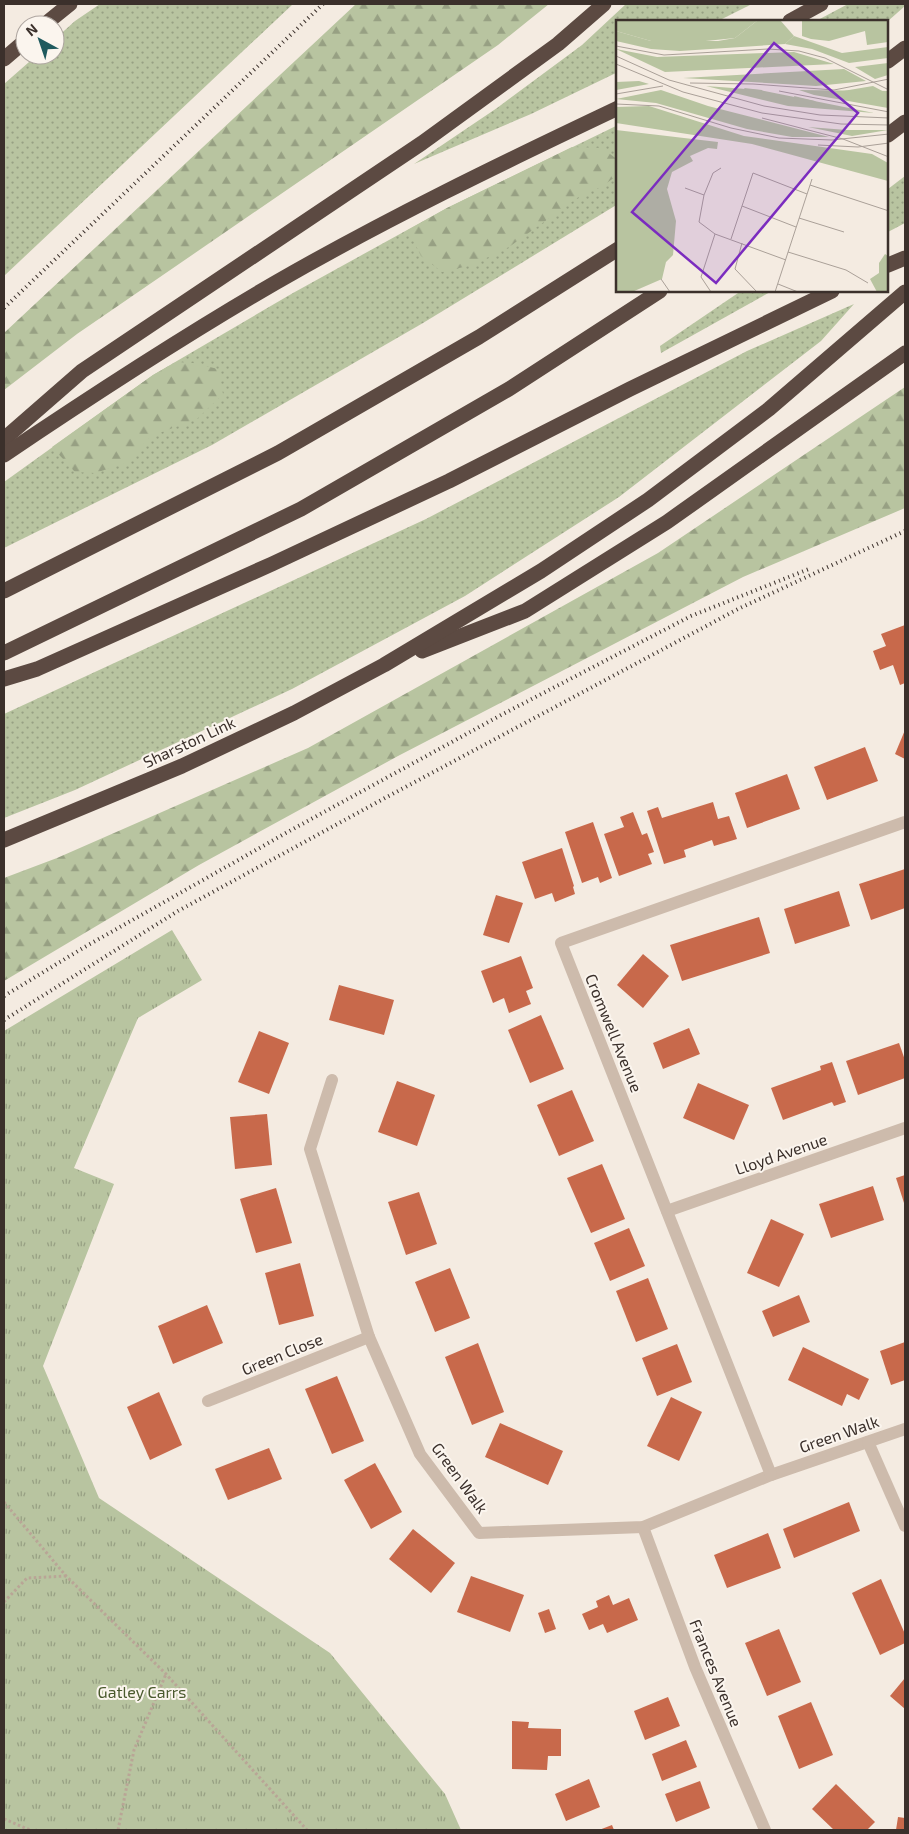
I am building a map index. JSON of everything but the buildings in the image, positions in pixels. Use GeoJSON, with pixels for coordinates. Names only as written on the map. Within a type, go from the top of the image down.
{"type":"FeatureCollection","features":[{"type":"Feature","properties":{"kind":"highway"},"geometry":{"type":"LineString","coordinates":[[56,15],[70,4]]}},
{"type":"Feature","properties":{"kind":"highway"},"geometry":{"type":"LineString","coordinates":[[4,438],[82,370],[422,143],[558,44],[604,4]]}},
{"type":"Feature","properties":{"kind":"highway"},"geometry":{"type":"LineString","coordinates":[[792,20],[821,4]]}},
{"type":"Feature","properties":{"kind":"highway"},"geometry":{"type":"LineString","coordinates":[[889,60],[905,48]]}},
{"type":"Feature","properties":{"kind":"highway"},"geometry":{"type":"LineString","coordinates":[[4,58],[15,49]]}},
{"type":"Feature","properties":{"kind":"highway"},"geometry":{"type":"LineString","coordinates":[[4,455],[128,372],[277,282],[457,186],[616,109]]}},
{"type":"Feature","properties":{"kind":"highway"},"geometry":{"type":"LineString","coordinates":[[889,134],[905,122]]}},
{"type":"Feature","properties":{"kind":"highway"},"geometry":{"type":"LineString","coordinates":[[4,591],[278,453],[479,337],[616,250]]}},
{"type":"Feature","properties":{"kind":"highway"},"geometry":{"type":"LineString","coordinates":[[889,265],[905,258]]}},
{"type":"Feature","properties":{"kind":"highway"},"geometry":{"type":"LineString","coordinates":[[4,653],[301,509],[509,389],[658,292]]}},
{"type":"Feature","properties":{"kind":"highway"},"geometry":{"type":"LineString","coordinates":[[4,679],[37,669],[449,481],[630,389],[830,292]]}},
{"type":"Feature","properties":{"kind":"highway"},"geometry":{"type":"LineString","coordinates":[[384,665],[541,571],[648,500],[768,409],[905,292]]}},
{"type":"Feature","properties":{"kind":"highway"},"geometry":{"type":"LineString","coordinates":[[384,665],[525,611],[667,522],[905,353]]}},
{"type":"Feature","properties":{"kind":"highway","name":"Sharston Link"},"geometry":{"type":"LineString","coordinates":[[4,840],[182,766],[294,713],[384,665]]}},
{"type":"Feature","properties":{"kind":"street","name":"Cromwell Avenue"},"geometry":{"type":"LineString","coordinates":[[771,1475],[561,943],[905,822]]}},
{"type":"Feature","properties":{"kind":"street","name":"Green Walk"},"geometry":{"type":"LineString","coordinates":[[332,1080],[310,1149],[368,1337],[420,1454],[479,1533],[643,1527],[771,1475],[905,1428]]}},
{"type":"Feature","properties":{"kind":"street","name":"Lloyd Avenue"},"geometry":{"type":"LineString","coordinates":[[667,1211],[905,1128]]}},
{"type":"Feature","properties":{"kind":"street","name":"Green Close"},"geometry":{"type":"LineString","coordinates":[[208,1401],[368,1337]]}},
{"type":"Feature","properties":{"kind":"street"},"geometry":{"type":"LineString","coordinates":[[868,1442],[905,1526]]}},
{"type":"Feature","properties":{"kind":"street","name":"Frances Avenue"},"geometry":{"type":"LineString","coordinates":[[643,1527],[695,1667],[765,1830]]}},
{"type":"Feature","properties":{"kind":"path"},"geometry":{"type":"LineString","coordinates":[[4,1502],[66,1576],[166,1674],[307,1830]]}},
{"type":"Feature","properties":{"kind":"path"},"geometry":{"type":"LineString","coordinates":[[4,1602],[27,1578],[66,1576]]}},
{"type":"Feature","properties":{"kind":"path"},"geometry":{"type":"LineString","coordinates":[[118,1830],[134,1750],[166,1674]]}},
{"type":"Feature","properties":{"kind":"path"},"geometry":{"type":"LineString","coordinates":[[4,1819],[30,1830]]}},
{"type":"Feature","properties":{"kind":"green space"},"geometry":{"type":"Polygon","coordinates":[[[100,4],[293,4],[4,276],[4,84],[26,65],[65,65],[65,30],[100,4]]]}},
{"type":"Feature","properties":{"kind":"green space"},"geometry":{"type":"Polygon","coordinates":[[[356,4],[549,4],[498,45],[77,334],[4,390],[4,333],[356,4]]]}},
{"type":"Feature","properties":{"kind":"green space"},"geometry":{"type":"Polygon","coordinates":[[[626,4],[752,4],[720,20],[616,20],[616,73],[531,114],[414,164],[497,108],[582,45],[626,4]]]}},
{"type":"Feature","properties":{"kind":"green space"},"geometry":{"type":"Polygon","coordinates":[[[848,4],[905,4],[889,20],[818,20],[848,4]]]}},
{"type":"Feature","properties":{"kind":"green space"},"geometry":{"type":"Polygon","coordinates":[[[616,126],[616,205],[423,323],[212,445],[4,548],[4,482],[153,375],[293,293],[447,208],[616,126]]]}},
{"type":"Feature","properties":{"kind":"green space"},"geometry":{"type":"Polygon","coordinates":[[[572,147],[602,148],[616,158],[616,176],[601,187],[580,196],[509,247],[472,265],[442,272],[421,256],[408,230],[447,208],[572,147]]]}},
{"type":"Feature","properties":{"kind":"green space"},"geometry":{"type":"Polygon","coordinates":[[[905,176],[905,223],[889,231],[889,188],[905,176]]]}},
{"type":"Feature","properties":{"kind":"green space"},"geometry":{"type":"Polygon","coordinates":[[[740,292],[770,292],[661,353],[660,346],[740,292]]]}},
{"type":"Feature","properties":{"kind":"green space"},"geometry":{"type":"Polygon","coordinates":[[[854,304],[821,341],[619,497],[465,596],[292,689],[75,790],[4,818],[4,714],[426,519],[747,351],[854,304]]]}},
{"type":"Feature","properties":{"kind":"green space"},"geometry":{"type":"Polygon","coordinates":[[[176,362],[193,363],[218,369],[223,394],[197,419],[151,436],[126,463],[95,473],[75,472],[52,447],[153,375],[176,362]]]}},
{"type":"Feature","properties":{"kind":"green space"},"geometry":{"type":"Polygon","coordinates":[[[905,387],[905,508],[743,577],[398,756],[199,865],[4,981],[4,878],[57,858],[308,748],[658,553],[905,387]]]}},
{"type":"Feature","properties":{"kind":"green space","name":"Gatley Carrs"},"geometry":{"type":"Polygon","coordinates":[[[172,930],[202,980],[138,1018],[74,1168],[114,1184],[43,1366],[99,1498],[330,1653],[445,1794],[461,1830],[4,1830],[4,1031],[172,930]]]}},
{"type":"Feature","properties":{"kind":"railway"},"geometry":{"type":"LineString","coordinates":[[4,308],[323,4]]}},
{"type":"Feature","properties":{"kind":"railway"},"geometry":{"type":"LineString","coordinates":[[4,1020],[178,911],[385,798],[738,609],[905,531]]}},
{"type":"Feature","properties":{"kind":"railway"},"geometry":{"type":"LineString","coordinates":[[4,996],[83,948],[293,829],[503,714],[691,616],[809,569]]}}]}
